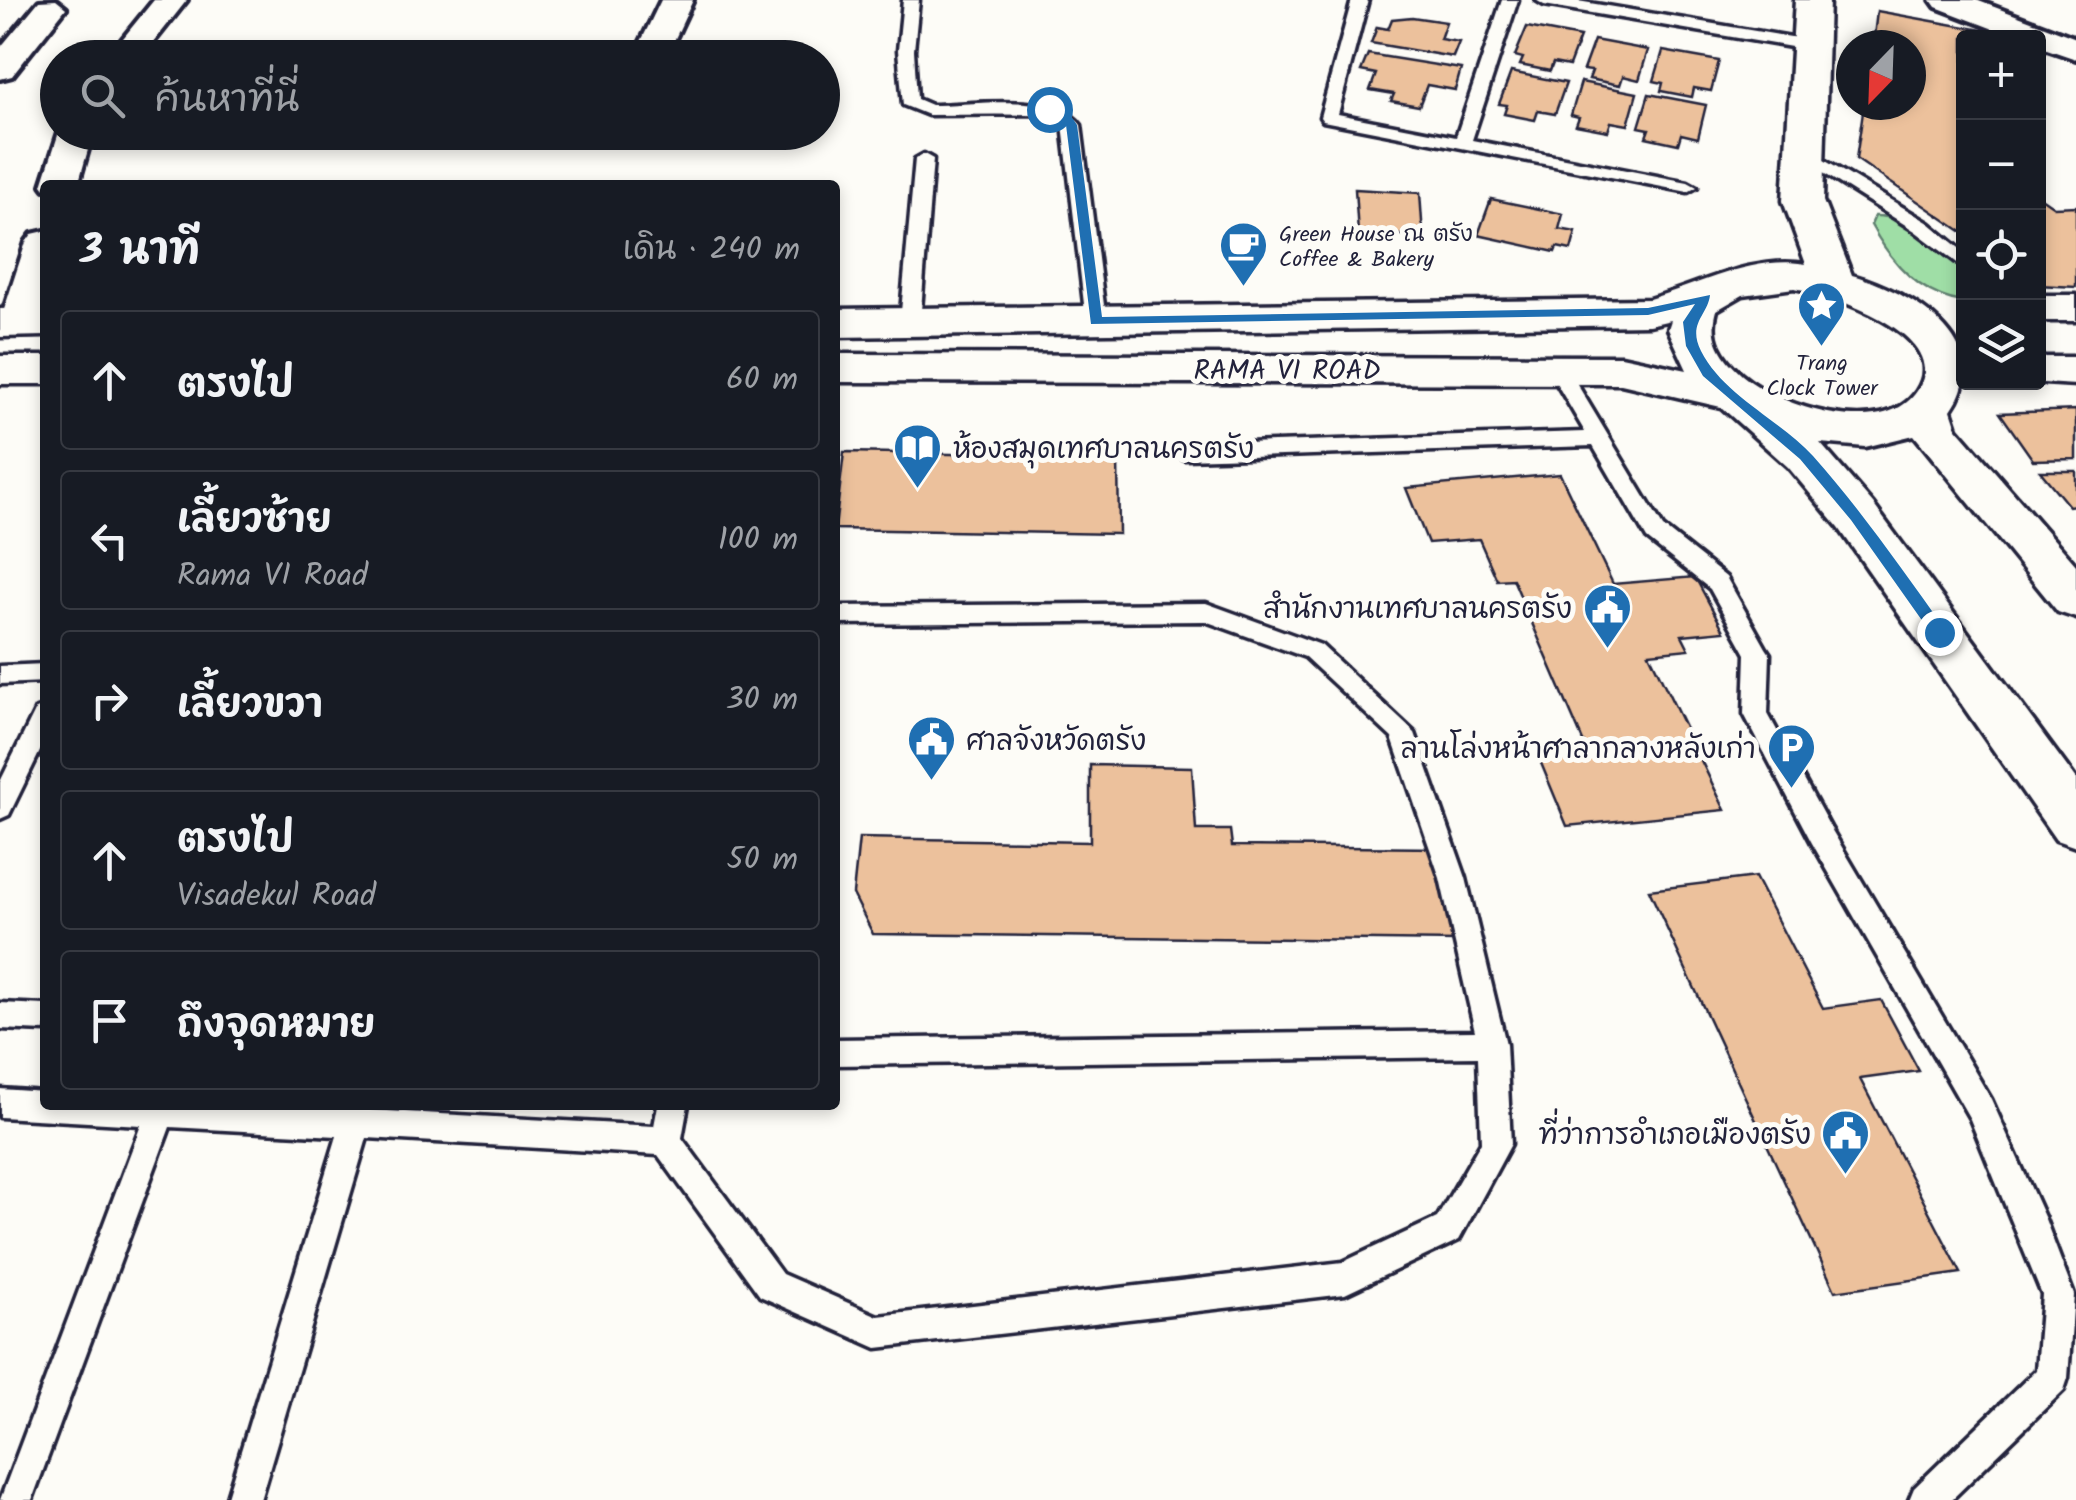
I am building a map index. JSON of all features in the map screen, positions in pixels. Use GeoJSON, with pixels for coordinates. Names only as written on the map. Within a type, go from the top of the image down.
{"type":"FeatureCollection","features":[{"type":"Feature","properties":{"kind":"street"},"geometry":{"type":"LineString","coordinates":[[137,40],[171,0]]}},
{"type":"Feature","properties":{"kind":"street"},"geometry":{"type":"LineString","coordinates":[[658,40],[677,0]]}},
{"type":"Feature","properties":{"kind":"street"},"geometry":{"type":"LineString","coordinates":[[1812,0],[1804,153],[1782,225],[1714,291],[1690,322],[1692,346],[1708,372],[1805,456],[1856,516],[2076,824]]}},
{"type":"Feature","properties":{"kind":"street"},"geometry":{"type":"LineString","coordinates":[[1949,5],[2076,49]]}},
{"type":"Feature","properties":{"kind":"street"},"geometry":{"type":"LineString","coordinates":[[0,69],[50,8]]}},
{"type":"Feature","properties":{"kind":"street"},"geometry":{"type":"LineString","coordinates":[[62,180],[71,150]]}},
{"type":"Feature","properties":{"kind":"street"},"geometry":{"type":"LineString","coordinates":[[1782,225],[1842,224],[1870,264],[1920,300],[1956,310]]}},
{"type":"Feature","properties":{"kind":"street"},"geometry":{"type":"LineString","coordinates":[[1782,225],[1834,282]]}},
{"type":"Feature","properties":{"kind":"street"},"geometry":{"type":"LineString","coordinates":[[22,322],[40,259]]}},
{"type":"Feature","properties":{"kind":"street"},"geometry":{"type":"LineString","coordinates":[[1714,291],[1755,276],[1794,275],[1834,282],[1874,296],[1908,316],[1933,340],[1946,366],[1945,391],[1934,405],[1936,433],[2076,599]]}},
{"type":"Feature","properties":{"kind":"street","name":"RAMA VI ROAD"},"geometry":{"type":"LineString","coordinates":[[840,322],[1648,312],[1714,291]]}},
{"type":"Feature","properties":{"kind":"street"},"geometry":{"type":"LineString","coordinates":[[2046,308],[2076,308]]}},
{"type":"Feature","properties":{"kind":"street"},"geometry":{"type":"LineString","coordinates":[[1908,316],[1956,311]]}},
{"type":"Feature","properties":{"kind":"street","name":"RAMA VI ROAD"},"geometry":{"type":"LineString","coordinates":[[840,368],[1621,370],[1736,396]]}},
{"type":"Feature","properties":{"kind":"street"},"geometry":{"type":"LineString","coordinates":[[0,370],[40,370]]}},
{"type":"Feature","properties":{"kind":"street"},"geometry":{"type":"LineString","coordinates":[[2046,371],[2076,371]]}},
{"type":"Feature","properties":{"kind":"street"},"geometry":{"type":"LineString","coordinates":[[1736,396],[1774,416],[1862,432],[1900,426],[1934,405],[1971,390]]}},
{"type":"Feature","properties":{"kind":"lane"},"geometry":{"type":"LineString","coordinates":[[910,0],[906,50],[909,100],[917,107],[1049,109],[1065,116],[1072,125],[1096,321]]}},
{"type":"Feature","properties":{"kind":"lane"},"geometry":{"type":"LineString","coordinates":[[1360,0],[1329,117],[1688,187]]}},
{"type":"Feature","properties":{"kind":"lane"},"geometry":{"type":"LineString","coordinates":[[1462,144],[1510,0]]}},
{"type":"Feature","properties":{"kind":"lane"},"geometry":{"type":"LineString","coordinates":[[1544,0],[1809,45]]}},
{"type":"Feature","properties":{"kind":"lane"},"geometry":{"type":"LineString","coordinates":[[1804,153],[1922,227],[1956,255]]}},
{"type":"Feature","properties":{"kind":"lane"},"geometry":{"type":"LineString","coordinates":[[910,323],[924,159]]}},
{"type":"Feature","properties":{"kind":"lane"},"geometry":{"type":"LineString","coordinates":[[1558,369],[1655,533],[1718,582],[1758,654],[1756,714],[1981,1109],[2030,1219],[2058,1296],[2052,1378],[1926,1500]]}},
{"type":"Feature","properties":{"kind":"lane"},"geometry":{"type":"LineString","coordinates":[[1185,452],[1596,439]]}},
{"type":"Feature","properties":{"kind":"lane"},"geometry":{"type":"LineString","coordinates":[[672,1110],[666,1141],[771,1284],[877,1332],[1345,1278],[1448,1229],[1496,1144],[1492,1044],[1453,878],[1403,733],[1313,652],[1206,612],[840,615]]}},
{"type":"Feature","properties":{"kind":"lane"},"geometry":{"type":"LineString","coordinates":[[0,675],[40,674]]}},
{"type":"Feature","properties":{"kind":"lane"},"geometry":{"type":"LineString","coordinates":[[0,808],[40,726]]}},
{"type":"Feature","properties":{"kind":"lane"},"geometry":{"type":"LineString","coordinates":[[0,1016],[40,1018]]}},
{"type":"Feature","properties":{"kind":"lane"},"geometry":{"type":"LineString","coordinates":[[840,1052],[1492,1044]]}},
{"type":"Feature","properties":{"kind":"lane"},"geometry":{"type":"LineString","coordinates":[[0,1103],[40,1105]]}},
{"type":"Feature","properties":{"kind":"lane"},"geometry":{"type":"LineString","coordinates":[[125,1110],[666,1141]]}},
{"type":"Feature","properties":{"kind":"lane"},"geometry":{"type":"LineString","coordinates":[[15,1500],[161,1112]]}},
{"type":"Feature","properties":{"kind":"lane"},"geometry":{"type":"LineString","coordinates":[[242,1500],[356,1124]]}},
{"type":"Feature","properties":{"kind":"green space"},"geometry":{"type":"Polygon","coordinates":[[[1875,216],[1898,221],[1947,251],[1956,261],[1956,300],[1933,293],[1908,275],[1871,225],[1875,216]]]}},
{"type":"Feature","properties":{"kind":"building"},"geometry":{"type":"Polygon","coordinates":[[[1877,11],[1982,30],[1956,30],[1956,228],[1856,159],[1862,120],[1926,120],[1926,30],[1875,30],[1877,11]]]}},
{"type":"Feature","properties":{"kind":"building"},"geometry":{"type":"Polygon","coordinates":[[[1412,17],[1446,22],[1440,39],[1459,42],[1453,57],[1371,43],[1377,27],[1388,29],[1392,19],[1412,17]]]}},
{"type":"Feature","properties":{"kind":"building"},"geometry":{"type":"Polygon","coordinates":[[[1527,27],[1580,37],[1569,66],[1553,63],[1550,71],[1520,65],[1523,58],[1515,56],[1527,27]]]}},
{"type":"Feature","properties":{"kind":"building"},"geometry":{"type":"Polygon","coordinates":[[[1594,40],[1648,50],[1639,80],[1623,76],[1620,85],[1589,79],[1592,71],[1583,70],[1594,40]]]}},
{"type":"Feature","properties":{"kind":"building"},"geometry":{"type":"Polygon","coordinates":[[[1663,51],[1719,61],[1711,91],[1694,88],[1692,97],[1661,91],[1663,83],[1654,81],[1663,51]]]}},
{"type":"Feature","properties":{"kind":"building"},"geometry":{"type":"Polygon","coordinates":[[[1368,54],[1461,69],[1455,90],[1427,85],[1419,106],[1391,101],[1394,94],[1370,90],[1376,74],[1361,71],[1368,54]]]}},
{"type":"Feature","properties":{"kind":"building"},"geometry":{"type":"Polygon","coordinates":[[[1511,72],[1566,83],[1555,114],[1538,111],[1535,120],[1504,114],[1507,105],[1499,104],[1511,72]]]}},
{"type":"Feature","properties":{"kind":"building"},"geometry":{"type":"Polygon","coordinates":[[[1581,82],[1637,93],[1628,125],[1611,122],[1608,131],[1576,125],[1579,117],[1571,115],[1581,82]]]}},
{"type":"Feature","properties":{"kind":"building"},"geometry":{"type":"Polygon","coordinates":[[[1649,94],[1706,105],[1698,138],[1681,134],[1678,144],[1646,137],[1649,129],[1639,127],[1649,94]]]}},
{"type":"Feature","properties":{"kind":"building"},"geometry":{"type":"Polygon","coordinates":[[[1355,189],[1420,193],[1423,236],[1358,233],[1355,189]]]}},
{"type":"Feature","properties":{"kind":"building"},"geometry":{"type":"Polygon","coordinates":[[[1491,199],[1563,214],[1559,229],[1576,232],[1571,250],[1557,247],[1555,252],[1478,235],[1491,199]]]}},
{"type":"Feature","properties":{"kind":"building"},"geometry":{"type":"Polygon","coordinates":[[[2046,202],[2054,207],[2076,206],[2076,287],[2046,285],[2046,202]]]}},
{"type":"Feature","properties":{"kind":"building"},"geometry":{"type":"Polygon","coordinates":[[[2076,410],[2076,459],[2033,460],[2000,413],[2076,410]]]}},
{"type":"Feature","properties":{"kind":"building"},"geometry":{"type":"Polygon","coordinates":[[[844,452],[1118,457],[1119,534],[840,529],[844,452]]]}},
{"type":"Feature","properties":{"kind":"building"},"geometry":{"type":"Polygon","coordinates":[[[2040,471],[2076,471],[2076,505],[2069,506],[2040,471]]]}},
{"type":"Feature","properties":{"kind":"building","name":"สำนักงานเทศบาลนครตรัง"},"geometry":{"type":"Polygon","coordinates":[[[1560,474],[1613,584],[1695,577],[1724,631],[1682,635],[1689,649],[1649,653],[1725,810],[1567,826],[1536,751],[1585,746],[1513,579],[1497,580],[1479,539],[1428,543],[1406,488],[1560,474]]]}},
{"type":"Feature","properties":{"kind":"building"},"geometry":{"type":"Polygon","coordinates":[[[1090,765],[1192,767],[1196,830],[1230,830],[1232,846],[1442,848],[1459,941],[873,934],[853,894],[859,838],[1090,842],[1090,765]]]}},
{"type":"Feature","properties":{"kind":"building","name":"ที่ว่าการอำเภอเมืองตรัง"},"geometry":{"type":"Polygon","coordinates":[[[1755,877],[1823,1008],[1881,1000],[1919,1071],[1860,1079],[1961,1273],[1835,1291],[1649,890],[1755,877]]]}},
{"type":"Feature","properties":{"kind":"place","name":"Green House ณ ตรัง Coffee & Bakery"},"geometry":{"type":"Point","coordinates":[1244,288]}},
{"type":"Feature","properties":{"kind":"place","name":"Trang Clock Tower"},"geometry":{"type":"Point","coordinates":[1822,348]}},
{"type":"Feature","properties":{"kind":"place","name":"ห้องสมุดเทศบาลนครตรัง"},"geometry":{"type":"Point","coordinates":[918,490]}},
{"type":"Feature","properties":{"kind":"place","name":"สำนักงานเทศบาลนครตรัง"},"geometry":{"type":"Point","coordinates":[1607,650]}},
{"type":"Feature","properties":{"kind":"place","name":"ศาลจังหวัดตรัง"},"geometry":{"type":"Point","coordinates":[931,782]}},
{"type":"Feature","properties":{"kind":"place","name":"ลานโล่งหน้าศาลากลางหลังเก่า"},"geometry":{"type":"Point","coordinates":[1791,790]}},
{"type":"Feature","properties":{"kind":"place","name":"ที่ว่าการอำเภอเมืองตรัง"},"geometry":{"type":"Point","coordinates":[1846,1176]}},
{"type":"Feature","properties":{"kind":"route"},"geometry":{"type":"LineString","coordinates":[[1049,109],[1065,116],[1072,125],[1096,321],[1648,312],[1706,298],[1700,301],[1690,322],[1692,346],[1708,372],[1805,456],[1856,516],[1939,632]]}}]}
